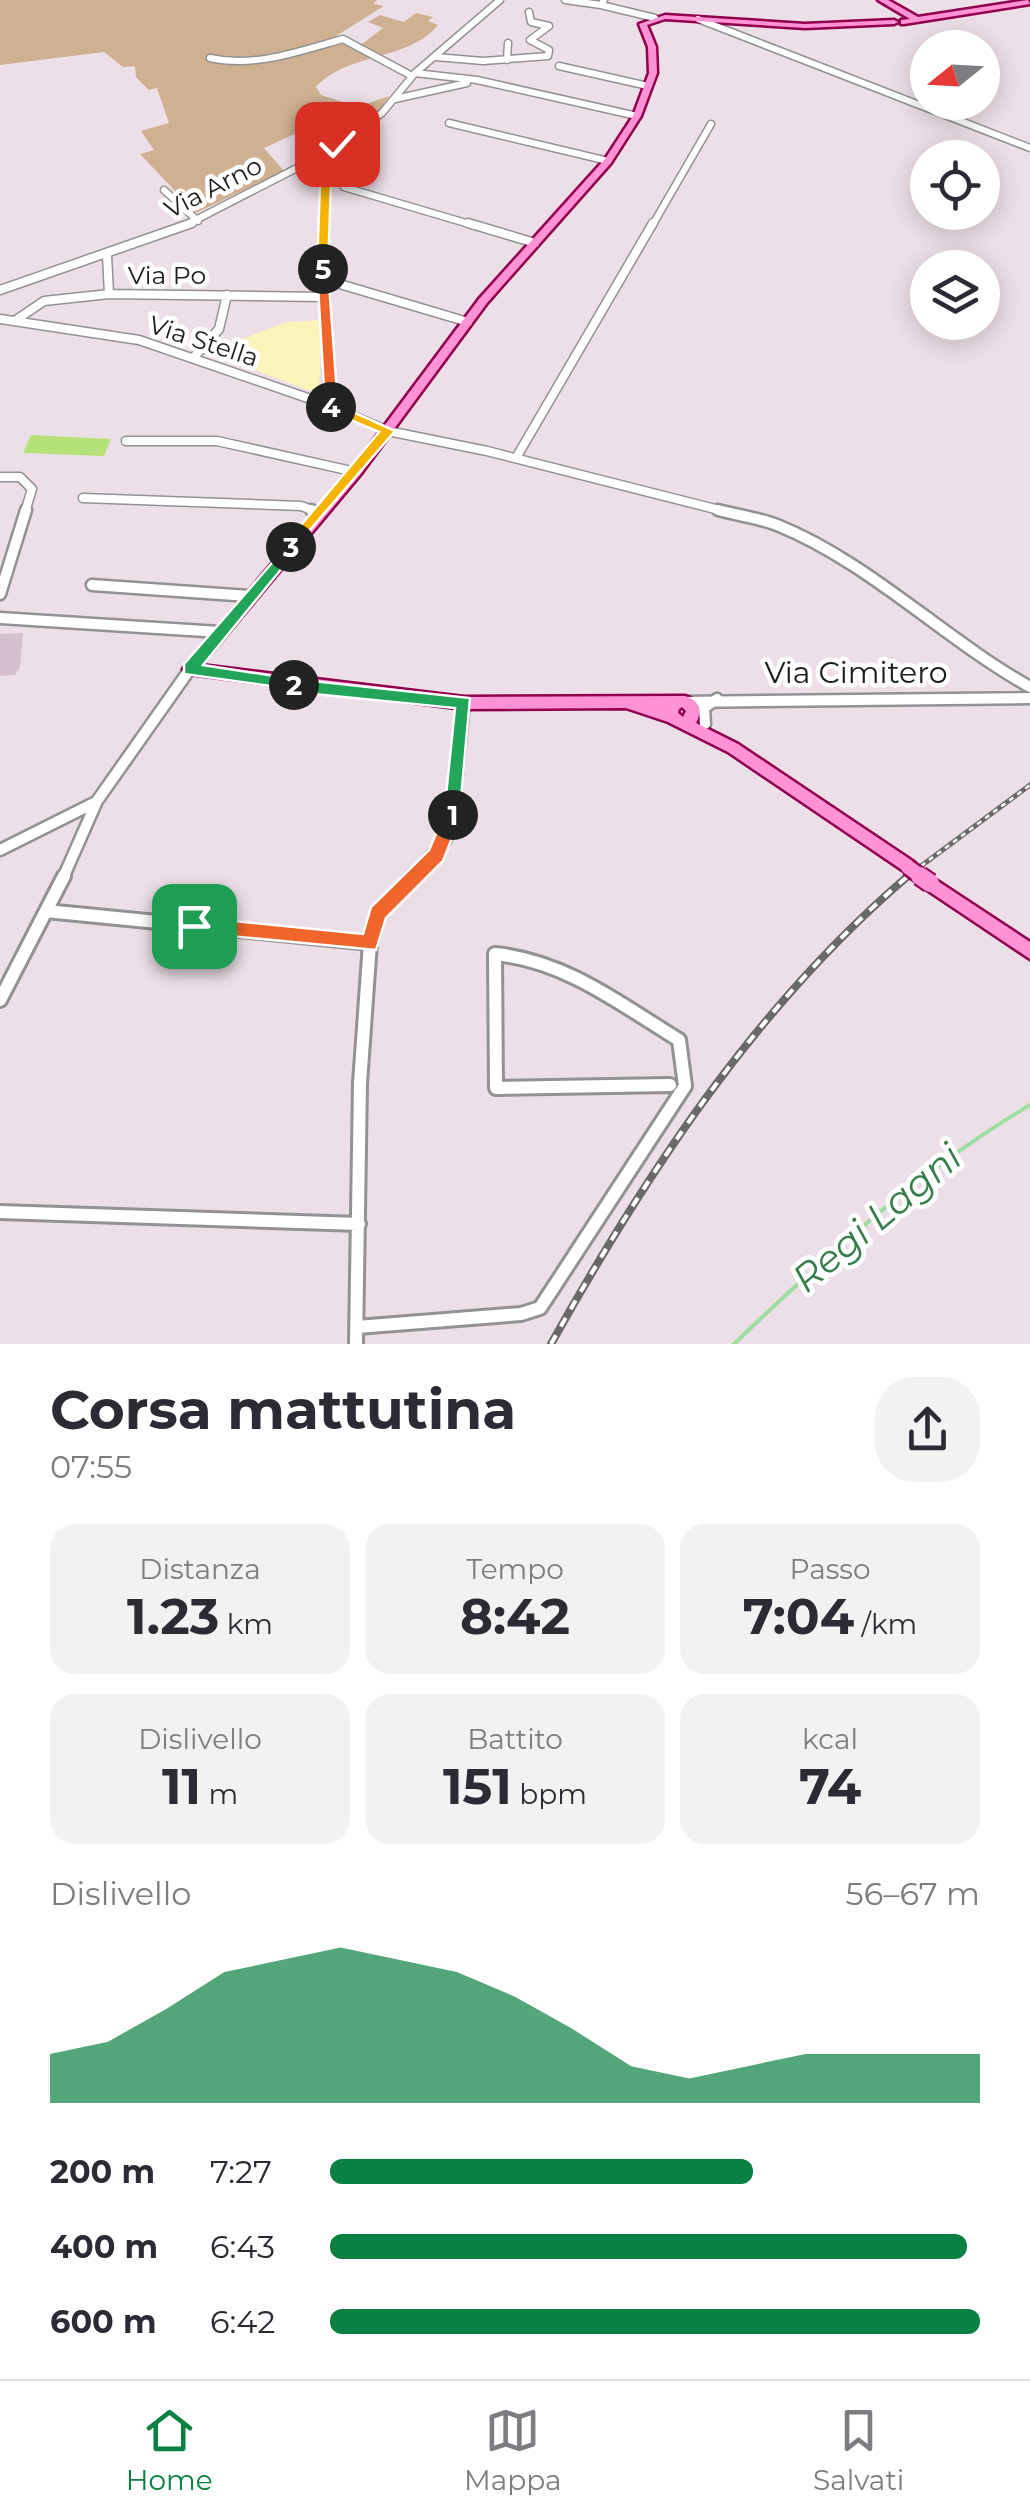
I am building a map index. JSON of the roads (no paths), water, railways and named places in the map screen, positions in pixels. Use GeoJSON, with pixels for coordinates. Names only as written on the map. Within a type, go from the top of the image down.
{"type":"FeatureCollection","features":[{"type":"Feature","properties":{"kind":"main road"},"geometry":{"type":"LineString","coordinates":[[883,2],[896,19]]}},
{"type":"Feature","properties":{"kind":"main road"},"geometry":{"type":"LineString","coordinates":[[883,2],[896,19]]}},
{"type":"Feature","properties":{"kind":"main road"},"geometry":{"type":"LineString","coordinates":[[190,669],[356,472],[483,300],[608,161],[637,116],[653,73],[652,47],[642,26],[655,18],[804,26],[871,24],[896,19],[926,20],[1030,2]]}},
{"type":"Feature","properties":{"kind":"main road"},"geometry":{"type":"LineString","coordinates":[[190,669],[464,703],[685,704],[733,748],[1030,951]]}},
{"type":"Feature","properties":{"kind":"main road"},"geometry":{"type":"LineString","coordinates":[[611,704],[677,720],[733,748]]}},
{"type":"Feature","properties":{"kind":"main road"},"geometry":{"type":"LineString","coordinates":[[677,720],[670,708],[685,704]]}},
{"type":"Feature","properties":{"kind":"street","name":"Via Arno"},"geometry":{"type":"LineString","coordinates":[[0,290],[198,221],[326,153],[396,98],[413,74],[500,0]]}},
{"type":"Feature","properties":{"kind":"street"},"geometry":{"type":"LineString","coordinates":[[565,0],[603,2],[655,18]]}},
{"type":"Feature","properties":{"kind":"street"},"geometry":{"type":"LineString","coordinates":[[434,57],[507,60],[550,54],[530,40],[549,26],[531,22],[529,12]]}},
{"type":"Feature","properties":{"kind":"street"},"geometry":{"type":"LineString","coordinates":[[698,19],[704,25],[756,38],[1030,148]]}},
{"type":"Feature","properties":{"kind":"street"},"geometry":{"type":"LineString","coordinates":[[210,58],[232,63],[264,60],[344,39],[413,74],[477,80],[637,116]]}},
{"type":"Feature","properties":{"kind":"street"},"geometry":{"type":"LineString","coordinates":[[507,60],[508,43]]}},
{"type":"Feature","properties":{"kind":"street"},"geometry":{"type":"LineString","coordinates":[[559,66],[648,86]]}},
{"type":"Feature","properties":{"kind":"street"},"geometry":{"type":"LineString","coordinates":[[396,98],[477,80]]}},
{"type":"Feature","properties":{"kind":"street"},"geometry":{"type":"LineString","coordinates":[[450,123],[608,161]]}},
{"type":"Feature","properties":{"kind":"street"},"geometry":{"type":"LineString","coordinates":[[516,458],[711,124]]}},
{"type":"Feature","properties":{"kind":"street"},"geometry":{"type":"LineString","coordinates":[[326,153],[324,297],[328,405]]}},
{"type":"Feature","properties":{"kind":"street"},"geometry":{"type":"LineString","coordinates":[[344,187],[535,243]]}},
{"type":"Feature","properties":{"kind":"street"},"geometry":{"type":"LineString","coordinates":[[164,190],[198,221]]}},
{"type":"Feature","properties":{"kind":"street"},"geometry":{"type":"LineString","coordinates":[[107,255],[109,294]]}},
{"type":"Feature","properties":{"kind":"street"},"geometry":{"type":"LineString","coordinates":[[343,285],[468,322]]}},
{"type":"Feature","properties":{"kind":"street","name":"Via Po"},"geometry":{"type":"LineString","coordinates":[[16,320],[44,301],[109,294],[324,297]]}},
{"type":"Feature","properties":{"kind":"street"},"geometry":{"type":"LineString","coordinates":[[194,357],[219,329],[227,295]]}},
{"type":"Feature","properties":{"kind":"street","name":"Via Stella"},"geometry":{"type":"LineString","coordinates":[[0,319],[140,340],[328,405],[388,431],[516,458],[777,525],[847,564],[978,658],[1030,687]]}},
{"type":"Feature","properties":{"kind":"street"},"geometry":{"type":"LineString","coordinates":[[126,440],[217,440],[356,472]]}},
{"type":"Feature","properties":{"kind":"street"},"geometry":{"type":"LineString","coordinates":[[0,476],[20,478],[32,489],[0,594]]}},
{"type":"Feature","properties":{"kind":"street"},"geometry":{"type":"LineString","coordinates":[[84,498],[301,506],[320,513]]}},
{"type":"Feature","properties":{"kind":"street"},"geometry":{"type":"LineString","coordinates":[[92,585],[249,596]]}},
{"type":"Feature","properties":{"kind":"street"},"geometry":{"type":"LineString","coordinates":[[0,618],[220,632]]}},
{"type":"Feature","properties":{"kind":"street"},"geometry":{"type":"LineString","coordinates":[[0,1000],[97,801],[125,756],[190,669]]}},
{"type":"Feature","properties":{"kind":"street","name":"Via Cimitero"},"geometry":{"type":"LineString","coordinates":[[685,704],[718,699],[1030,698]]}},
{"type":"Feature","properties":{"kind":"street"},"geometry":{"type":"LineString","coordinates":[[705,724],[704,708],[718,699]]}},
{"type":"Feature","properties":{"kind":"street"},"geometry":{"type":"LineString","coordinates":[[356,1344],[360,1083],[370,944],[378,914],[445,841],[452,822],[464,703]]}},
{"type":"Feature","properties":{"kind":"street"},"geometry":{"type":"LineString","coordinates":[[0,850],[97,801]]}},
{"type":"Feature","properties":{"kind":"street"},"geometry":{"type":"LineString","coordinates":[[46,911],[370,944]]}},
{"type":"Feature","properties":{"kind":"street"},"geometry":{"type":"LineString","coordinates":[[357,1327],[521,1314],[540,1308],[686,1086],[680,1040],[553,965],[523,954],[495,954],[496,1088],[670,1085]]}},
{"type":"Feature","properties":{"kind":"street"},"geometry":{"type":"LineString","coordinates":[[0,1212],[359,1224]]}},
{"type":"Feature","properties":{"kind":"waterway","name":"Regi Lagni"},"geometry":{"type":"LineString","coordinates":[[734,1344],[912,1186],[1030,1105]]}},
{"type":"Feature","properties":{"kind":"railway"},"geometry":{"type":"LineString","coordinates":[[905,878],[1030,785]]}},
{"type":"Feature","properties":{"kind":"railway"},"geometry":{"type":"LineString","coordinates":[[551,1344],[666,1154],[754,1035],[853,926],[908,876]]}}]}
